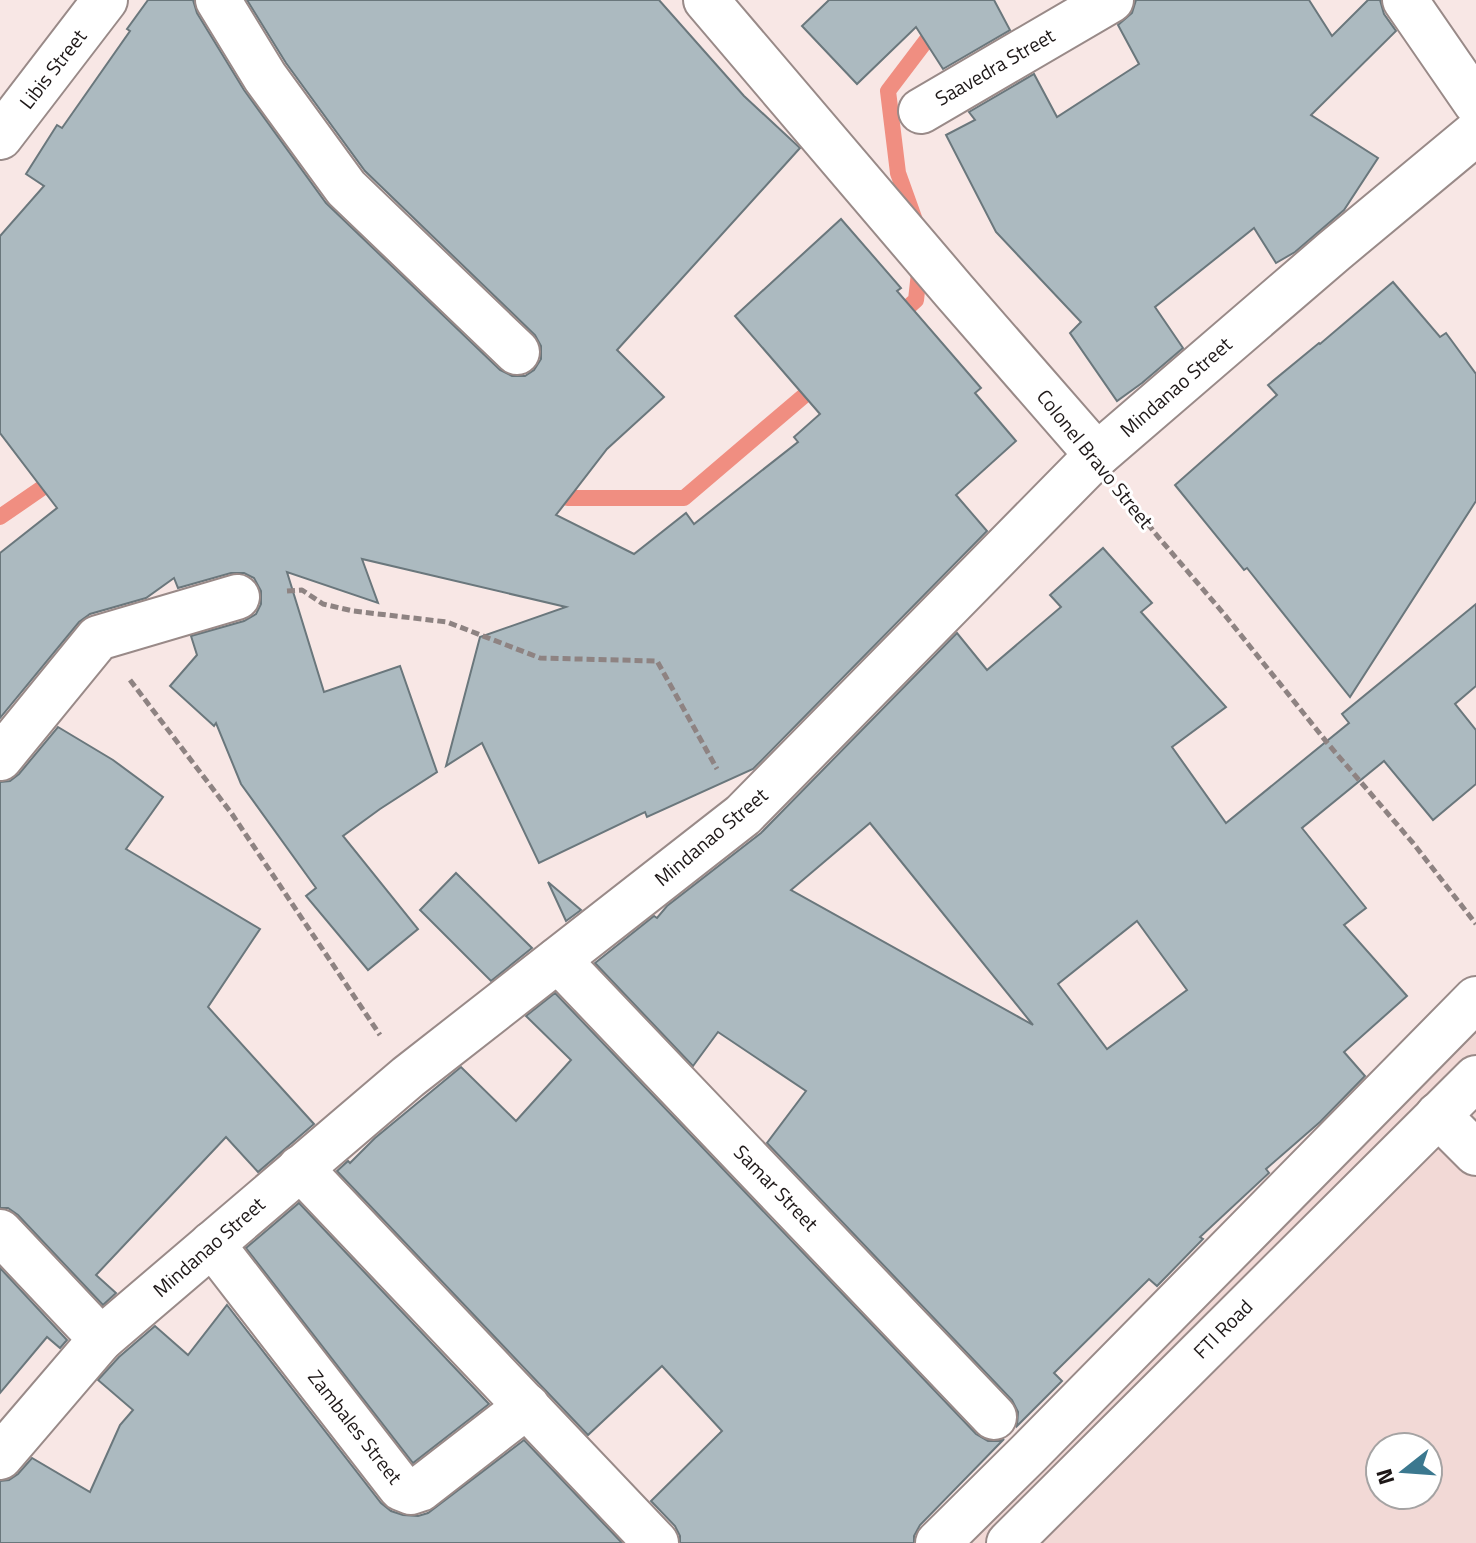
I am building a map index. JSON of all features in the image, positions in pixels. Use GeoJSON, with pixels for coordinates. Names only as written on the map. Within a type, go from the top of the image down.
{"type":"FeatureCollection","features":[{"type":"Feature","properties":{"kind":"street","name":"Libis Street"},"geometry":{"type":"LineString","coordinates":[[0,137],[105,0]]}},
{"type":"Feature","properties":{"kind":"street"},"geometry":{"type":"LineString","coordinates":[[218,0],[265,77],[346,188],[517,352]]}},
{"type":"Feature","properties":{"kind":"street","name":"Colonel Bravo Street"},"geometry":{"type":"LineString","coordinates":[[706,0],[1097,455]]}},
{"type":"Feature","properties":{"kind":"street","name":"Saavedra Street"},"geometry":{"type":"LineString","coordinates":[[921,111],[1111,0]]}},
{"type":"Feature","properties":{"kind":"street"},"geometry":{"type":"LineString","coordinates":[[1405,0],[1476,103]]}},
{"type":"Feature","properties":{"kind":"street","name":"Mindanao Street"},"geometry":{"type":"LineString","coordinates":[[0,1457],[101,1339],[408,1077],[743,815],[1097,455],[1476,133]]}},
{"type":"Feature","properties":{"kind":"street"},"geometry":{"type":"LineString","coordinates":[[0,758],[98,638],[237,597]]}},
{"type":"Feature","properties":{"kind":"street","name":"Samar Street"},"geometry":{"type":"LineString","coordinates":[[558,960],[994,1417]]}},
{"type":"Feature","properties":{"kind":"street"},"geometry":{"type":"LineString","coordinates":[[938,1543],[1476,999]]}},
{"type":"Feature","properties":{"kind":"street","name":"FTI Road"},"geometry":{"type":"LineString","coordinates":[[1009,1543],[1476,1078]]}},
{"type":"Feature","properties":{"kind":"street"},"geometry":{"type":"LineString","coordinates":[[1438,1115],[1476,1153]]}},
{"type":"Feature","properties":{"kind":"street"},"geometry":{"type":"LineString","coordinates":[[300,1168],[656,1543]]}},
{"type":"Feature","properties":{"kind":"street"},"geometry":{"type":"LineString","coordinates":[[0,1232],[101,1339]]}},
{"type":"Feature","properties":{"kind":"street","name":"Zambales Street"},"geometry":{"type":"LineString","coordinates":[[212,1244],[401,1488],[411,1492],[420,1489],[527,1406]]}},
{"type":"Feature","properties":{"kind":"path","name":"Colonel Bravo Street"},"geometry":{"type":"LineString","coordinates":[[1097,455],[1154,532],[1413,843],[1476,924]]}},
{"type":"Feature","properties":{"kind":"path"},"geometry":{"type":"LineString","coordinates":[[237,597],[302,590],[323,604],[353,611],[447,622],[540,658],[657,661],[743,815]]}},
{"type":"Feature","properties":{"kind":"path"},"geometry":{"type":"LineString","coordinates":[[98,638],[232,814],[408,1077]]}},
{"type":"Feature","properties":{"kind":"shaded area"},"geometry":{"type":"Polygon","coordinates":[[[1476,1021],[1476,1543],[939,1543],[1476,1021]]]}},
{"type":"Feature","properties":{"kind":"building"},"geometry":{"type":"Polygon","coordinates":[[[148,0],[193,0],[197,13],[244,90],[326,203],[500,370],[512,376],[525,376],[534,370],[541,359],[541,346],[535,335],[365,171],[286,63],[247,0],[659,0],[744,96],[800,148],[617,350],[664,397],[607,449],[556,515],[634,554],[686,513],[694,524],[798,442],[794,437],[820,414],[735,316],[841,219],[901,288],[897,291],[981,388],[975,393],[1016,441],[956,495],[987,531],[753,769],[647,817],[645,812],[539,863],[482,743],[446,766],[480,637],[566,607],[362,559],[378,603],[287,572],[324,692],[400,666],[437,772],[343,836],[418,929],[368,970],[306,896],[316,888],[241,784],[216,723],[214,726],[170,686],[197,655],[191,636],[244,621],[256,614],[261,604],[261,591],[254,578],[244,573],[231,573],[178,588],[174,578],[146,598],[90,614],[79,622],[0,718],[0,553],[57,508],[0,433],[0,236],[44,186],[26,174],[57,125],[62,128],[148,0]]]}},
{"type":"Feature","properties":{"kind":"building"},"geometry":{"type":"Polygon","coordinates":[[[829,0],[994,0],[1010,30],[943,69],[916,27],[857,84],[802,26],[829,0]]]}},
{"type":"Feature","properties":{"kind":"building"},"geometry":{"type":"Polygon","coordinates":[[[1136,0],[1309,0],[1332,36],[1368,0],[1380,0],[1384,14],[1396,31],[1311,115],[1378,158],[1344,210],[1295,252],[1276,263],[1254,228],[1155,307],[1183,348],[1117,401],[1070,333],[1081,322],[996,232],[946,135],[975,120],[969,112],[1034,74],[1057,117],[1139,64],[1118,25],[1132,13],[1136,0]]]}},
{"type":"Feature","properties":{"kind":"building"},"geometry":{"type":"Polygon","coordinates":[[[1393,282],[1440,337],[1446,333],[1476,374],[1476,501],[1350,697],[1247,568],[1244,570],[1175,485],[1277,395],[1268,385],[1393,282]]]}},
{"type":"Feature","properties":{"kind":"building"},"geometry":{"type":"Polygon","coordinates":[[[1103,548],[1152,603],[1141,612],[1226,707],[1172,747],[1226,823],[1349,723],[1342,714],[1476,604],[1476,686],[1455,704],[1476,730],[1476,784],[1433,820],[1384,761],[1302,828],[1366,908],[1344,925],[1407,996],[1344,1052],[1365,1076],[1320,1122],[1266,1169],[1269,1173],[1200,1237],[1203,1239],[1157,1286],[1149,1279],[1054,1373],[1062,1381],[1017,1426],[1018,1412],[1012,1400],[767,1143],[806,1091],[718,1032],[693,1066],[595,963],[654,916],[657,918],[667,906],[761,833],[957,633],[987,670],[1061,607],[1050,595],[1103,548]],[[870,823],[791,890],[1033,1025],[870,823]],[[1137,921],[1058,984],[1107,1049],[1187,990],[1137,921]]]}},
{"type":"Feature","properties":{"kind":"building"},"geometry":{"type":"Polygon","coordinates":[[[58,727],[113,760],[163,797],[126,849],[260,929],[208,1007],[314,1124],[258,1172],[226,1137],[96,1275],[116,1293],[103,1305],[18,1215],[8,1208],[0,1208],[0,782],[10,781],[19,774],[58,727]]]}},
{"type":"Feature","properties":{"kind":"building"},"geometry":{"type":"Polygon","coordinates":[[[456,873],[532,948],[491,981],[420,910],[456,873]]]}},
{"type":"Feature","properties":{"kind":"building"},"geometry":{"type":"Polygon","coordinates":[[[548,882],[581,910],[566,921],[548,882]]]}},
{"type":"Feature","properties":{"kind":"building"},"geometry":{"type":"Polygon","coordinates":[[[555,993],[976,1434],[988,1441],[1004,1439],[920,1525],[914,1543],[680,1543],[675,1526],[651,1501],[722,1431],[662,1366],[588,1435],[337,1171],[461,1067],[516,1121],[571,1060],[526,1016],[555,993]]]}},
{"type":"Feature","properties":{"kind":"building"},"geometry":{"type":"Polygon","coordinates":[[[299,1203],[489,1404],[413,1463],[246,1248],[299,1203]]]}},
{"type":"Feature","properties":{"kind":"building"},"geometry":{"type":"Polygon","coordinates":[[[0,1268],[67,1340],[60,1348],[47,1337],[0,1393],[0,1268]]]}},
{"type":"Feature","properties":{"kind":"building"},"geometry":{"type":"Polygon","coordinates":[[[227,1305],[381,1503],[391,1511],[418,1516],[428,1513],[524,1440],[622,1543],[0,1543],[0,1481],[18,1474],[32,1458],[90,1492],[120,1425],[133,1410],[98,1380],[155,1326],[188,1355],[227,1305]]]}},
{"type":"Feature","properties":{"kind":"waterway"},"geometry":{"type":"LineString","coordinates":[[917,226],[898,173],[888,91],[957,0]]}},
{"type":"Feature","properties":{"kind":"waterway"},"geometry":{"type":"LineString","coordinates":[[895,319],[916,300],[920,264]]}},
{"type":"Feature","properties":{"kind":"waterway"},"geometry":{"type":"LineString","coordinates":[[549,495],[569,498],[684,498],[819,383]]}},
{"type":"Feature","properties":{"kind":"waterway"},"geometry":{"type":"LineString","coordinates":[[0,517],[58,477]]}}]}
